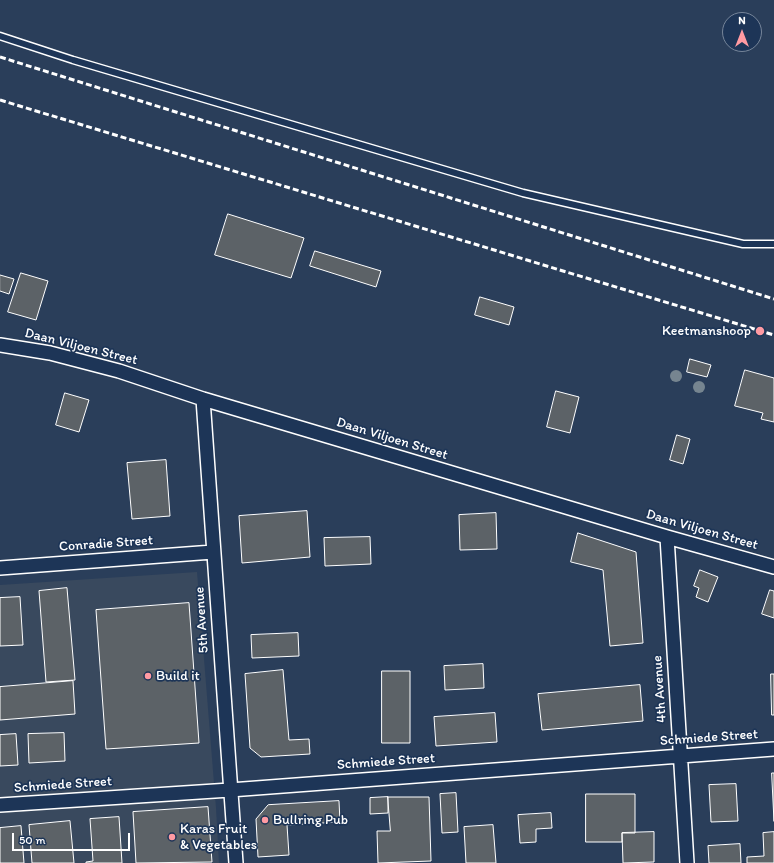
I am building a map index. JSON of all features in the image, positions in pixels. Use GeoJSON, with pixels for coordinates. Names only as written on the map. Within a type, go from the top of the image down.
{"type":"FeatureCollection","features":[{"type":"Feature","properties":{"kind":"street","name":"Daan Viljoen Street"},"geometry":{"type":"LineString","coordinates":[[0,345],[50,353],[119,371],[203,399],[667,537],[774,567]]}},
{"type":"Feature","properties":{"kind":"street","name":"5th Avenue"},"geometry":{"type":"LineString","coordinates":[[203,399],[236,863]]}},
{"type":"Feature","properties":{"kind":"street","name":"4th Avenue"},"geometry":{"type":"LineString","coordinates":[[667,537],[687,863]]}},
{"type":"Feature","properties":{"kind":"street","name":"Conradie Street"},"geometry":{"type":"LineString","coordinates":[[0,568],[214,552]]}},
{"type":"Feature","properties":{"kind":"street","name":"Schmiede Street"},"geometry":{"type":"LineString","coordinates":[[0,805],[230,790],[774,749]]}},
{"type":"Feature","properties":{"kind":"lane"},"geometry":{"type":"LineString","coordinates":[[0,36],[81,62],[523,193],[743,244],[774,244]]}},
{"type":"Feature","properties":{"kind":"shaded area"},"geometry":{"type":"Polygon","coordinates":[[[197,572],[219,863],[0,863],[0,585],[197,572]]]}},
{"type":"Feature","properties":{"kind":"building"},"geometry":{"type":"Polygon","coordinates":[[[228,214],[304,238],[291,278],[215,255],[228,214]]]}},
{"type":"Feature","properties":{"kind":"building"},"geometry":{"type":"Polygon","coordinates":[[[315,251],[381,271],[376,287],[310,266],[315,251]]]}},
{"type":"Feature","properties":{"kind":"building"},"geometry":{"type":"Polygon","coordinates":[[[21,273],[48,281],[36,320],[8,312],[21,273]]]}},
{"type":"Feature","properties":{"kind":"building"},"geometry":{"type":"Polygon","coordinates":[[[0,275],[14,279],[9,294],[0,291],[0,275]]]}},
{"type":"Feature","properties":{"kind":"building"},"geometry":{"type":"Polygon","coordinates":[[[480,297],[514,307],[509,325],[475,315],[480,297]]]}},
{"type":"Feature","properties":{"kind":"building"},"geometry":{"type":"Polygon","coordinates":[[[690,359],[711,365],[707,377],[687,372],[690,359]]]}},
{"type":"Feature","properties":{"kind":"building"},"geometry":{"type":"Polygon","coordinates":[[[745,370],[774,378],[774,422],[761,419],[763,413],[735,406],[745,370]]]}},
{"type":"Feature","properties":{"kind":"building"},"geometry":{"type":"Polygon","coordinates":[[[556,391],[579,397],[570,433],[547,427],[556,391]]]}},
{"type":"Feature","properties":{"kind":"building"},"geometry":{"type":"Polygon","coordinates":[[[65,393],[89,400],[79,432],[56,425],[65,393]]]}},
{"type":"Feature","properties":{"kind":"building"},"geometry":{"type":"Polygon","coordinates":[[[677,435],[690,439],[683,464],[670,460],[677,435]]]}},
{"type":"Feature","properties":{"kind":"building"},"geometry":{"type":"Polygon","coordinates":[[[166,460],[170,516],[132,519],[127,463],[166,460]]]}},
{"type":"Feature","properties":{"kind":"building"},"geometry":{"type":"Polygon","coordinates":[[[307,511],[310,557],[242,563],[239,516],[307,511]]]}},
{"type":"Feature","properties":{"kind":"building"},"geometry":{"type":"Polygon","coordinates":[[[496,513],[497,549],[460,550],[459,515],[496,513]]]}},
{"type":"Feature","properties":{"kind":"building"},"geometry":{"type":"Polygon","coordinates":[[[578,533],[636,552],[643,643],[610,646],[603,570],[571,562],[578,533]]]}},
{"type":"Feature","properties":{"kind":"building"},"geometry":{"type":"Polygon","coordinates":[[[370,537],[371,564],[325,566],[324,538],[370,537]]]}},
{"type":"Feature","properties":{"kind":"building"},"geometry":{"type":"Polygon","coordinates":[[[700,570],[718,577],[708,602],[696,597],[699,588],[694,586],[700,570]]]}},
{"type":"Feature","properties":{"kind":"building"},"geometry":{"type":"Polygon","coordinates":[[[67,588],[75,680],[46,682],[39,591],[67,588]]]}},
{"type":"Feature","properties":{"kind":"building"},"geometry":{"type":"Polygon","coordinates":[[[770,590],[774,591],[774,618],[762,614],[770,590]]]}},
{"type":"Feature","properties":{"kind":"building"},"geometry":{"type":"Polygon","coordinates":[[[20,597],[23,645],[0,646],[0,598],[20,597]]]}},
{"type":"Feature","properties":{"kind":"building","name":"Build it"},"geometry":{"type":"Polygon","coordinates":[[[189,603],[199,743],[106,749],[96,610],[189,603]]]}},
{"type":"Feature","properties":{"kind":"building"},"geometry":{"type":"Polygon","coordinates":[[[298,633],[299,656],[252,658],[251,635],[298,633]]]}},
{"type":"Feature","properties":{"kind":"building"},"geometry":{"type":"Polygon","coordinates":[[[483,664],[484,688],[445,690],[444,666],[483,664]]]}},
{"type":"Feature","properties":{"kind":"building"},"geometry":{"type":"Polygon","coordinates":[[[283,670],[289,740],[309,739],[310,754],[261,757],[250,748],[245,674],[283,670]]]}},
{"type":"Feature","properties":{"kind":"building"},"geometry":{"type":"Polygon","coordinates":[[[382,671],[410,671],[410,743],[382,743],[382,671]]]}},
{"type":"Feature","properties":{"kind":"building"},"geometry":{"type":"Polygon","coordinates":[[[771,674],[774,674],[774,715],[772,715],[771,674]]]}},
{"type":"Feature","properties":{"kind":"building"},"geometry":{"type":"Polygon","coordinates":[[[73,681],[75,714],[0,720],[0,687],[73,681]]]}},
{"type":"Feature","properties":{"kind":"building"},"geometry":{"type":"Polygon","coordinates":[[[640,685],[643,721],[542,730],[538,694],[640,685]]]}},
{"type":"Feature","properties":{"kind":"building"},"geometry":{"type":"Polygon","coordinates":[[[495,713],[497,742],[436,746],[434,717],[495,713]]]}},
{"type":"Feature","properties":{"kind":"building"},"geometry":{"type":"Polygon","coordinates":[[[64,733],[65,761],[29,763],[28,734],[64,733]]]}},
{"type":"Feature","properties":{"kind":"building"},"geometry":{"type":"Polygon","coordinates":[[[16,734],[18,765],[0,766],[0,735],[16,734]]]}},
{"type":"Feature","properties":{"kind":"building"},"geometry":{"type":"Polygon","coordinates":[[[772,773],[774,773],[774,821],[772,773]]]}},
{"type":"Feature","properties":{"kind":"building"},"geometry":{"type":"Polygon","coordinates":[[[736,784],[738,821],[711,822],[709,785],[736,784]]]}},
{"type":"Feature","properties":{"kind":"building"},"geometry":{"type":"Polygon","coordinates":[[[456,793],[458,832],[442,833],[440,794],[456,793]]]}},
{"type":"Feature","properties":{"kind":"building"},"geometry":{"type":"Polygon","coordinates":[[[586,794],[635,794],[635,833],[622,833],[622,842],[586,842],[586,794]]]}},
{"type":"Feature","properties":{"kind":"building"},"geometry":{"type":"Polygon","coordinates":[[[388,797],[388,813],[370,814],[370,798],[388,797]]]}},
{"type":"Feature","properties":{"kind":"building"},"geometry":{"type":"Polygon","coordinates":[[[388,797],[429,797],[431,861],[378,863],[377,831],[390,831],[388,797]]]}},
{"type":"Feature","properties":{"kind":"building"},"geometry":{"type":"Polygon","coordinates":[[[339,801],[340,822],[287,825],[289,855],[258,857],[256,819],[268,805],[339,801]]]}},
{"type":"Feature","properties":{"kind":"building","name":"Karas Fruit & Vegetables"},"geometry":{"type":"Polygon","coordinates":[[[208,807],[212,862],[136,863],[133,812],[208,807]]]}},
{"type":"Feature","properties":{"kind":"building"},"geometry":{"type":"Polygon","coordinates":[[[551,813],[552,828],[536,829],[536,842],[520,843],[518,815],[551,813]]]}},
{"type":"Feature","properties":{"kind":"building"},"geometry":{"type":"Polygon","coordinates":[[[119,817],[122,863],[86,863],[93,861],[90,819],[119,817]]]}},
{"type":"Feature","properties":{"kind":"building"},"geometry":{"type":"Polygon","coordinates":[[[70,821],[74,863],[32,863],[29,825],[70,821]]]}},
{"type":"Feature","properties":{"kind":"building"},"geometry":{"type":"Polygon","coordinates":[[[493,825],[496,863],[466,863],[464,827],[493,825]]]}},
{"type":"Feature","properties":{"kind":"building"},"geometry":{"type":"Polygon","coordinates":[[[21,826],[24,863],[0,863],[0,828],[21,826]]]}},
{"type":"Feature","properties":{"kind":"building"},"geometry":{"type":"Polygon","coordinates":[[[654,832],[654,862],[623,863],[622,833],[654,832]]]}},
{"type":"Feature","properties":{"kind":"building"},"geometry":{"type":"Polygon","coordinates":[[[774,832],[774,863],[747,863],[747,857],[764,856],[763,833],[774,832]]]}},
{"type":"Feature","properties":{"kind":"building"},"geometry":{"type":"Polygon","coordinates":[[[740,844],[741,863],[709,863],[708,846],[740,844]]]}},
{"type":"Feature","properties":{"kind":"railway"},"geometry":{"type":"LineString","coordinates":[[0,57],[774,299]]}},
{"type":"Feature","properties":{"kind":"railway"},"geometry":{"type":"LineString","coordinates":[[0,100],[774,335]]}},
{"type":"Feature","properties":{"kind":"place","name":"Keetmanshoop"},"geometry":{"type":"Point","coordinates":[760,331]}},
{"type":"Feature","properties":{"kind":"place","name":"Build it"},"geometry":{"type":"Point","coordinates":[148,676]}},
{"type":"Feature","properties":{"kind":"place","name":"Bullring Pub"},"geometry":{"type":"Point","coordinates":[265,820]}},
{"type":"Feature","properties":{"kind":"place","name":"Karas Fruit & Vegetables"},"geometry":{"type":"Point","coordinates":[172,837]}}]}
